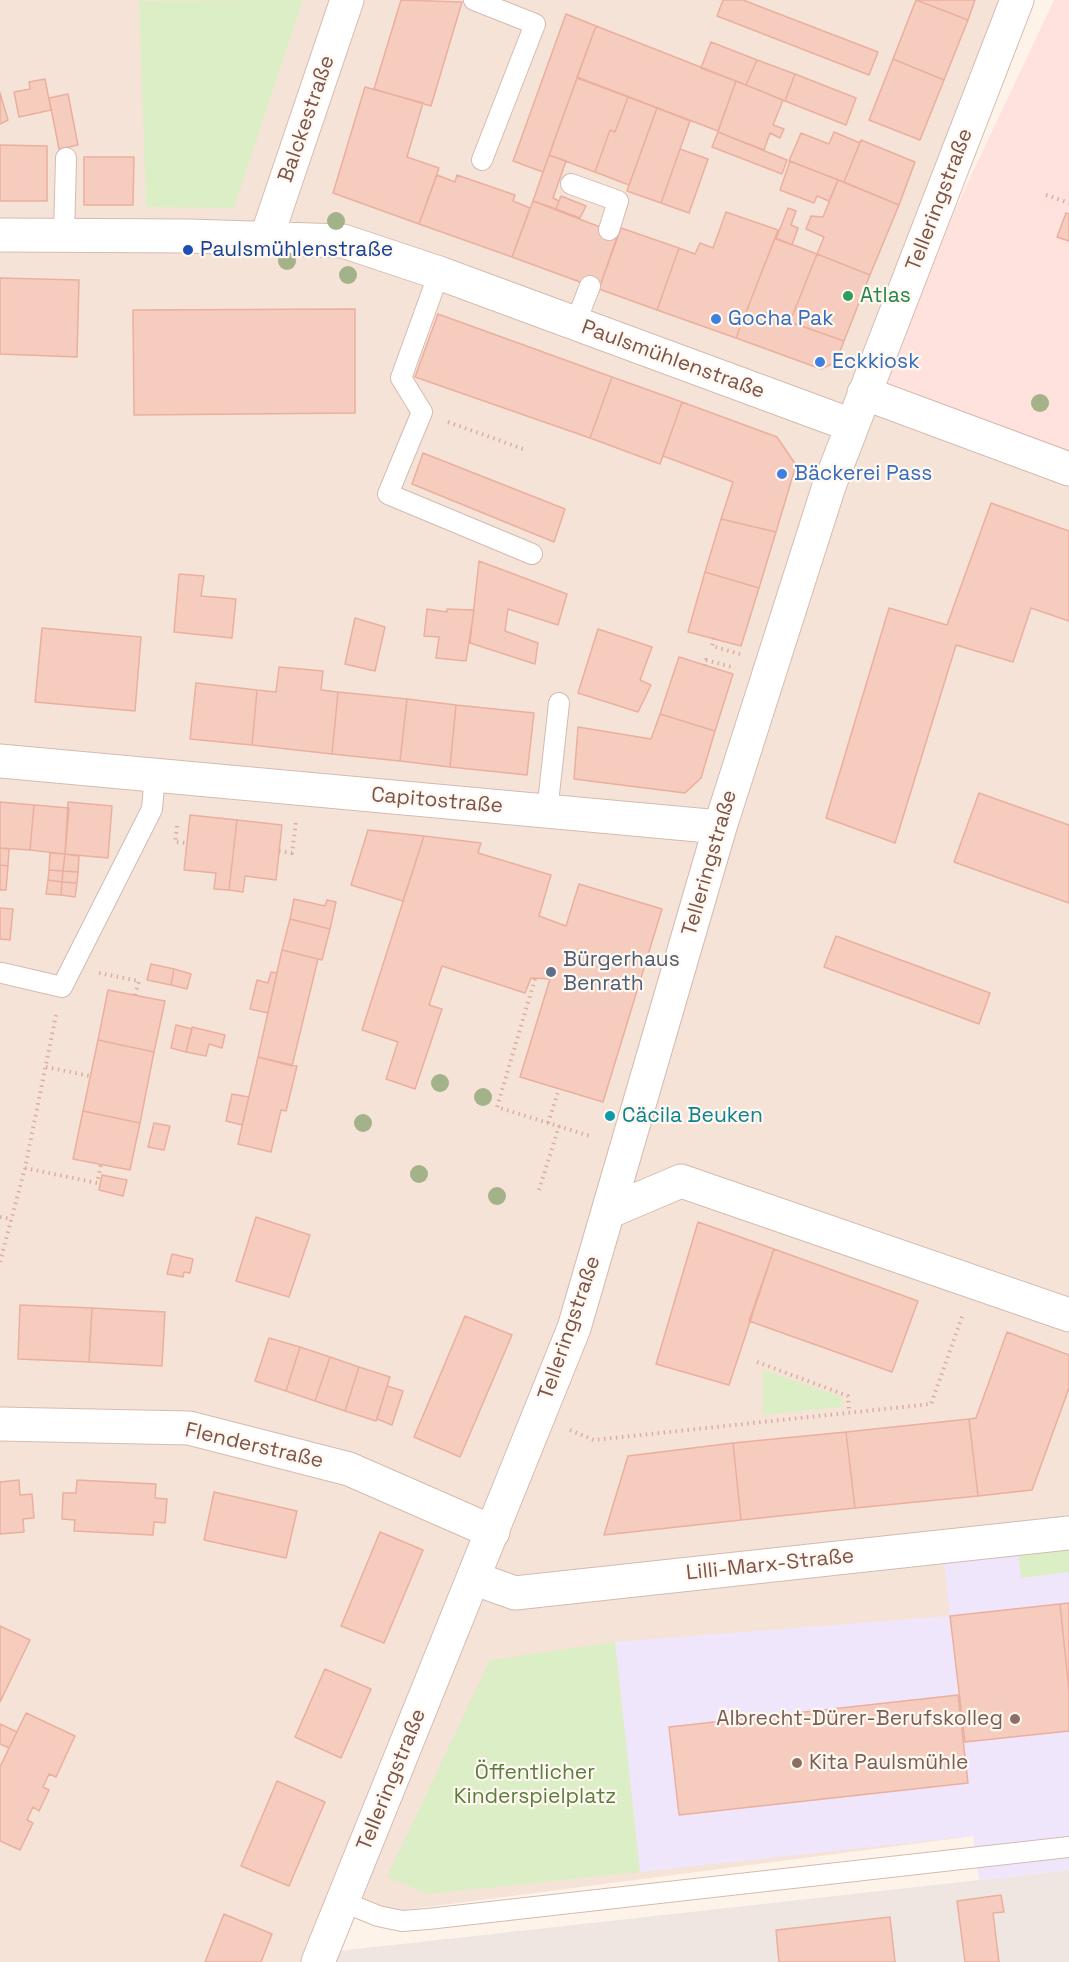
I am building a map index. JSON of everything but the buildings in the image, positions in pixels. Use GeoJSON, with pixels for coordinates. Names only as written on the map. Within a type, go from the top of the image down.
{"type":"FeatureCollection","features":[{"type":"Feature","properties":{"kind":"street","name":"Balckestraße"},"geometry":{"type":"LineString","coordinates":[[266,239],[347,0]]}},
{"type":"Feature","properties":{"kind":"street","name":"Telleringstraße"},"geometry":{"type":"LineString","coordinates":[[318,1962],[574,1328],[720,827],[851,425],[1017,0]]}},
{"type":"Feature","properties":{"kind":"street","name":"Paulsmühlenstraße"},"geometry":{"type":"LineString","coordinates":[[0,235],[343,241],[439,273],[851,425]]}},
{"type":"Feature","properties":{"kind":"street"},"geometry":{"type":"LineString","coordinates":[[864,393],[1069,469]]}},
{"type":"Feature","properties":{"kind":"street","name":"Capitostraße"},"geometry":{"type":"LineString","coordinates":[[0,761],[720,827]]}},
{"type":"Feature","properties":{"kind":"street"},"geometry":{"type":"LineString","coordinates":[[609,1212],[681,1180],[1069,1315]]}},
{"type":"Feature","properties":{"kind":"street","name":"Flenderstraße"},"geometry":{"type":"LineString","coordinates":[[0,1424],[189,1428],[349,1469],[493,1532]]}},
{"type":"Feature","properties":{"kind":"street","name":"Lilli-Marx-Straße"},"geometry":{"type":"LineString","coordinates":[[473,1578],[515,1593],[1069,1533]]}},
{"type":"Feature","properties":{"kind":"lane"},"geometry":{"type":"LineString","coordinates":[[474,0],[535,24],[482,160]]}},
{"type":"Feature","properties":{"kind":"lane"},"geometry":{"type":"LineString","coordinates":[[64,235],[66,158]]}},
{"type":"Feature","properties":{"kind":"lane"},"geometry":{"type":"LineString","coordinates":[[571,184],[618,201],[609,230]]}},
{"type":"Feature","properties":{"kind":"lane"},"geometry":{"type":"LineString","coordinates":[[439,273],[401,378],[422,412],[388,494],[532,554]]}},
{"type":"Feature","properties":{"kind":"lane"},"geometry":{"type":"LineString","coordinates":[[575,324],[590,286]]}},
{"type":"Feature","properties":{"kind":"lane"},"geometry":{"type":"LineString","coordinates":[[548,812],[559,703]]}},
{"type":"Feature","properties":{"kind":"lane"},"geometry":{"type":"LineString","coordinates":[[2,972],[62,987],[152,809],[155,774]]}},
{"type":"Feature","properties":{"kind":"lane"},"geometry":{"type":"LineString","coordinates":[[344,1902],[378,1916],[402,1921],[420,1920],[1069,1847]]}},
{"type":"Feature","properties":{"kind":"path"},"geometry":{"type":"LineString","coordinates":[[1046,195],[1069,203]]}},
{"type":"Feature","properties":{"kind":"path"},"geometry":{"type":"LineString","coordinates":[[422,412],[526,450]]}},
{"type":"Feature","properties":{"kind":"path"},"geometry":{"type":"LineString","coordinates":[[72,967],[139,981],[135,995]]}},
{"type":"Feature","properties":{"kind":"path"},"geometry":{"type":"LineString","coordinates":[[535,979],[497,1107],[559,1126],[539,1191]]}},
{"type":"Feature","properties":{"kind":"path"},"geometry":{"type":"LineString","coordinates":[[0,1262],[25,1168],[62,987]]}},
{"type":"Feature","properties":{"kind":"path"},"geometry":{"type":"LineString","coordinates":[[46,1067],[90,1076]]}},
{"type":"Feature","properties":{"kind":"path"},"geometry":{"type":"LineString","coordinates":[[548,1123],[559,1089]]}},
{"type":"Feature","properties":{"kind":"path"},"geometry":{"type":"LineString","coordinates":[[25,1168],[97,1183],[101,1164]]}},
{"type":"Feature","properties":{"kind":"path"},"geometry":{"type":"LineString","coordinates":[[0,1217],[12,1219]]}},
{"type":"Feature","properties":{"kind":"path"},"geometry":{"type":"LineString","coordinates":[[604,1439],[931,1404],[974,1282]]}},
{"type":"Feature","properties":{"kind":"path"},"geometry":{"type":"LineString","coordinates":[[757,1362],[848,1395],[849,1412]]}},
{"type":"Feature","properties":{"kind":"shaded area"},"geometry":{"type":"Polygon","coordinates":[[[0,0],[1010,0],[864,367],[1069,477],[1069,1517],[950,1616],[974,1836],[327,1920],[309,1962],[0,1962],[0,0]]]}},
{"type":"Feature","properties":{"kind":"shaded area"},"geometry":{"type":"Polygon","coordinates":[[[1054,0],[1069,0],[1069,460],[883,393],[877,375],[1054,0]]]}},
{"type":"Feature","properties":{"kind":"shaded area","name":"Kita Paulsmühle"},"geometry":{"type":"Polygon","coordinates":[[[1069,1549],[1069,1870],[979,1880],[973,1836],[640,1872],[615,1642],[950,1616],[944,1561],[1069,1549]]]}},
{"type":"Feature","properties":{"kind":"shaded area"},"geometry":{"type":"Polygon","coordinates":[[[1069,1870],[1069,1962],[334,1962],[339,1951],[1069,1870]]]}},
{"type":"Feature","properties":{"kind":"green space"},"geometry":{"type":"Polygon","coordinates":[[[303,0],[234,208],[146,207],[139,1],[303,0]]]}},
{"type":"Feature","properties":{"kind":"green space"},"geometry":{"type":"Polygon","coordinates":[[[763,1370],[842,1397],[842,1407],[763,1415],[763,1370]]]}},
{"type":"Feature","properties":{"kind":"green space"},"geometry":{"type":"Polygon","coordinates":[[[1069,1549],[1069,1572],[1021,1578],[1018,1554],[1069,1549]]]}},
{"type":"Feature","properties":{"kind":"green space","name":"Öffentlicher Kinderspielplatz"},"geometry":{"type":"Polygon","coordinates":[[[615,1642],[640,1872],[428,1894],[387,1877],[490,1660],[615,1642]]]}},
{"type":"Feature","properties":{"kind":"place","name":"Paulsmühlenstraße"},"geometry":{"type":"Point","coordinates":[188,250]}},
{"type":"Feature","properties":{"kind":"place","name":"Atlas"},"geometry":{"type":"Point","coordinates":[848,296]}},
{"type":"Feature","properties":{"kind":"place","name":"Gocha Pak"},"geometry":{"type":"Point","coordinates":[716,319]}},
{"type":"Feature","properties":{"kind":"place","name":"Eckkiosk"},"geometry":{"type":"Point","coordinates":[820,362]}},
{"type":"Feature","properties":{"kind":"place","name":"Bäckerei Pass"},"geometry":{"type":"Point","coordinates":[782,474]}},
{"type":"Feature","properties":{"kind":"place","name":"Bürgerhaus Benrath"},"geometry":{"type":"Point","coordinates":[551,972]}},
{"type":"Feature","properties":{"kind":"place","name":"Cäcila Beuken"},"geometry":{"type":"Point","coordinates":[610,1116]}},
{"type":"Feature","properties":{"kind":"place","name":"Albrecht-Dürer-Berufskolleg"},"geometry":{"type":"Point","coordinates":[1015,1719]}},
{"type":"Feature","properties":{"kind":"place","name":"Kita Paulsmühle"},"geometry":{"type":"Point","coordinates":[797,1763]}}]}
